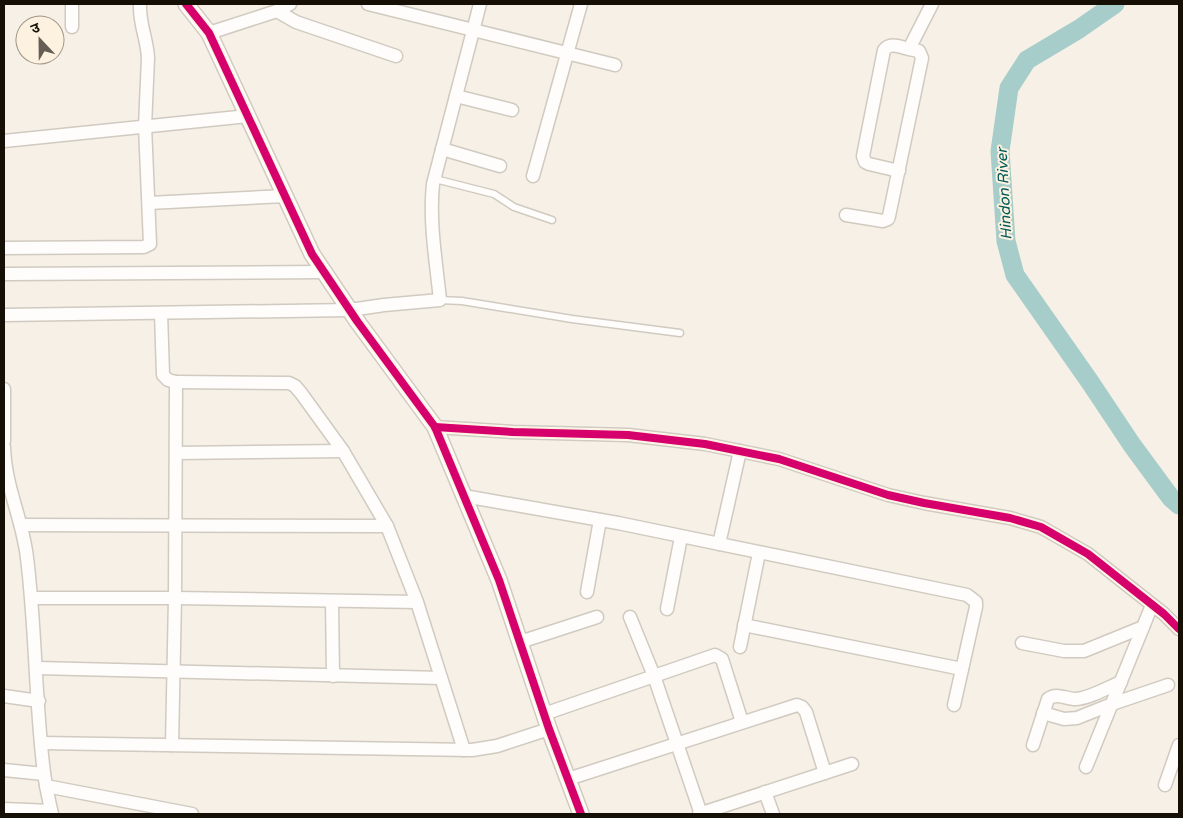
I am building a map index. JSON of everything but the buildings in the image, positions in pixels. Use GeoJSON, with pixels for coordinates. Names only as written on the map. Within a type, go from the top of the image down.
{"type":"FeatureCollection","features":[{"type":"Feature","properties":{"kind":"street"},"geometry":{"type":"LineString","coordinates":[[72,4],[72,27]]}},
{"type":"Feature","properties":{"kind":"street"},"geometry":{"type":"LineString","coordinates":[[4,248],[113,248],[148,246],[150,240],[145,126],[147,46],[140,24],[140,4]]}},
{"type":"Feature","properties":{"kind":"street"},"geometry":{"type":"LineString","coordinates":[[186,4],[209,33],[312,254],[435,427],[499,580],[549,729],[581,814]]}},
{"type":"Feature","properties":{"kind":"street"},"geometry":{"type":"LineString","coordinates":[[209,33],[290,4]]}},
{"type":"Feature","properties":{"kind":"street"},"geometry":{"type":"LineString","coordinates":[[373,4],[472,31],[615,65]]}},
{"type":"Feature","properties":{"kind":"street"},"geometry":{"type":"LineString","coordinates":[[4,315],[350,310],[440,300],[432,227],[431,203],[434,179],[480,4]]}},
{"type":"Feature","properties":{"kind":"street"},"geometry":{"type":"LineString","coordinates":[[533,176],[581,4]]}},
{"type":"Feature","properties":{"kind":"street"},"geometry":{"type":"LineString","coordinates":[[909,49],[932,4]]}},
{"type":"Feature","properties":{"kind":"street"},"geometry":{"type":"LineString","coordinates":[[277,10],[296,22],[396,56]]}},
{"type":"Feature","properties":{"kind":"street"},"geometry":{"type":"LineString","coordinates":[[846,214],[883,221],[888,219],[899,171],[922,58],[919,51],[892,45],[884,50],[863,156],[868,164],[899,171]]}},
{"type":"Feature","properties":{"kind":"street"},"geometry":{"type":"LineString","coordinates":[[456,96],[512,110]]}},
{"type":"Feature","properties":{"kind":"street"},"geometry":{"type":"LineString","coordinates":[[4,141],[248,116]]}},
{"type":"Feature","properties":{"kind":"street"},"geometry":{"type":"LineString","coordinates":[[442,149],[500,166]]}},
{"type":"Feature","properties":{"kind":"street"},"geometry":{"type":"LineString","coordinates":[[148,203],[285,196]]}},
{"type":"Feature","properties":{"kind":"street"},"geometry":{"type":"LineString","coordinates":[[4,274],[324,272]]}},
{"type":"Feature","properties":{"kind":"street"},"geometry":{"type":"LineString","coordinates":[[161,313],[164,375],[166,378],[176,382],[289,384],[294,386],[343,451],[387,526],[418,602],[464,750]]}},
{"type":"Feature","properties":{"kind":"street"},"geometry":{"type":"LineString","coordinates":[[172,745],[176,598],[176,382]]}},
{"type":"Feature","properties":{"kind":"street"},"geometry":{"type":"LineString","coordinates":[[4,389],[4,441]]}},
{"type":"Feature","properties":{"kind":"street"},"geometry":{"type":"LineString","coordinates":[[435,427],[513,432],[628,435],[704,444],[779,459],[888,495],[1010,518],[1041,527],[1059,535],[1088,554],[1179,629]]}},
{"type":"Feature","properties":{"kind":"street"},"geometry":{"type":"LineString","coordinates":[[4,447],[8,501],[21,525],[25,541],[32,598],[41,744],[51,813],[4,809]]}},
{"type":"Feature","properties":{"kind":"street"},"geometry":{"type":"LineString","coordinates":[[176,453],[343,451]]}},
{"type":"Feature","properties":{"kind":"street"},"geometry":{"type":"LineString","coordinates":[[718,544],[740,451]]}},
{"type":"Feature","properties":{"kind":"street"},"geometry":{"type":"LineString","coordinates":[[464,496],[600,520],[958,593],[973,598],[976,602],[976,607],[954,705]]}},
{"type":"Feature","properties":{"kind":"street"},"geometry":{"type":"LineString","coordinates":[[587,592],[600,520]]}},
{"type":"Feature","properties":{"kind":"street"},"geometry":{"type":"LineString","coordinates":[[21,525],[387,526]]}},
{"type":"Feature","properties":{"kind":"street"},"geometry":{"type":"LineString","coordinates":[[667,609],[680,537]]}},
{"type":"Feature","properties":{"kind":"street"},"geometry":{"type":"LineString","coordinates":[[740,647],[759,553]]}},
{"type":"Feature","properties":{"kind":"street"},"geometry":{"type":"LineString","coordinates":[[32,598],[418,602]]}},
{"type":"Feature","properties":{"kind":"street"},"geometry":{"type":"LineString","coordinates":[[332,601],[333,676]]}},
{"type":"Feature","properties":{"kind":"street"},"geometry":{"type":"LineString","coordinates":[[1086,767],[1152,605]]}},
{"type":"Feature","properties":{"kind":"street"},"geometry":{"type":"LineString","coordinates":[[630,616],[678,743],[700,814],[852,764]]}},
{"type":"Feature","properties":{"kind":"street"},"geometry":{"type":"LineString","coordinates":[[520,642],[597,617]]}},
{"type":"Feature","properties":{"kind":"street"},"geometry":{"type":"LineString","coordinates":[[744,625],[962,669]]}},
{"type":"Feature","properties":{"kind":"street"},"geometry":{"type":"LineString","coordinates":[[1022,644],[1064,650],[1084,650],[1143,627]]}},
{"type":"Feature","properties":{"kind":"street"},"geometry":{"type":"LineString","coordinates":[[544,714],[710,656],[718,656],[722,660],[742,722]]}},
{"type":"Feature","properties":{"kind":"street"},"geometry":{"type":"LineString","coordinates":[[37,668],[174,673],[441,678]]}},
{"type":"Feature","properties":{"kind":"street"},"geometry":{"type":"LineString","coordinates":[[1034,745],[1048,699],[1053,696],[1075,699],[1083,698],[1121,682]]}},
{"type":"Feature","properties":{"kind":"street"},"geometry":{"type":"LineString","coordinates":[[1044,714],[1071,719],[1168,685]]}},
{"type":"Feature","properties":{"kind":"street"},"geometry":{"type":"LineString","coordinates":[[4,696],[39,701]]}},
{"type":"Feature","properties":{"kind":"street"},"geometry":{"type":"LineString","coordinates":[[568,779],[797,705],[806,712],[825,773]]}},
{"type":"Feature","properties":{"kind":"street"},"geometry":{"type":"LineString","coordinates":[[41,744],[472,750],[497,746],[549,729]]}},
{"type":"Feature","properties":{"kind":"street"},"geometry":{"type":"LineString","coordinates":[[1165,785],[1179,744]]}},
{"type":"Feature","properties":{"kind":"street"},"geometry":{"type":"LineString","coordinates":[[4,770],[192,814]]}},
{"type":"Feature","properties":{"kind":"street"},"geometry":{"type":"LineString","coordinates":[[765,792],[773,814]]}},
{"type":"Feature","properties":{"kind":"lane"},"geometry":{"type":"LineString","coordinates":[[434,179],[494,194],[514,207],[552,220]]}},
{"type":"Feature","properties":{"kind":"lane"},"geometry":{"type":"LineString","coordinates":[[440,300],[462,301],[572,320],[680,333]]}},
{"type":"Feature","properties":{"kind":"waterway","name":"Hindon River"},"geometry":{"type":"LineString","coordinates":[[1115,4],[1079,29],[1027,60],[1009,88],[1000,151],[1006,241],[1015,275],[1132,445],[1171,498],[1179,505]]}},
{"type":"Feature","properties":{"kind":"cycle path"},"geometry":{"type":"LineString","coordinates":[[186,4],[209,33],[312,254],[357,321],[435,427],[499,580],[549,729],[581,814]]}},
{"type":"Feature","properties":{"kind":"cycle path"},"geometry":{"type":"LineString","coordinates":[[435,427],[513,432],[628,435],[705,444],[779,459],[888,495],[1010,518],[1041,527],[1088,554],[1164,614],[1179,629]]}}]}
